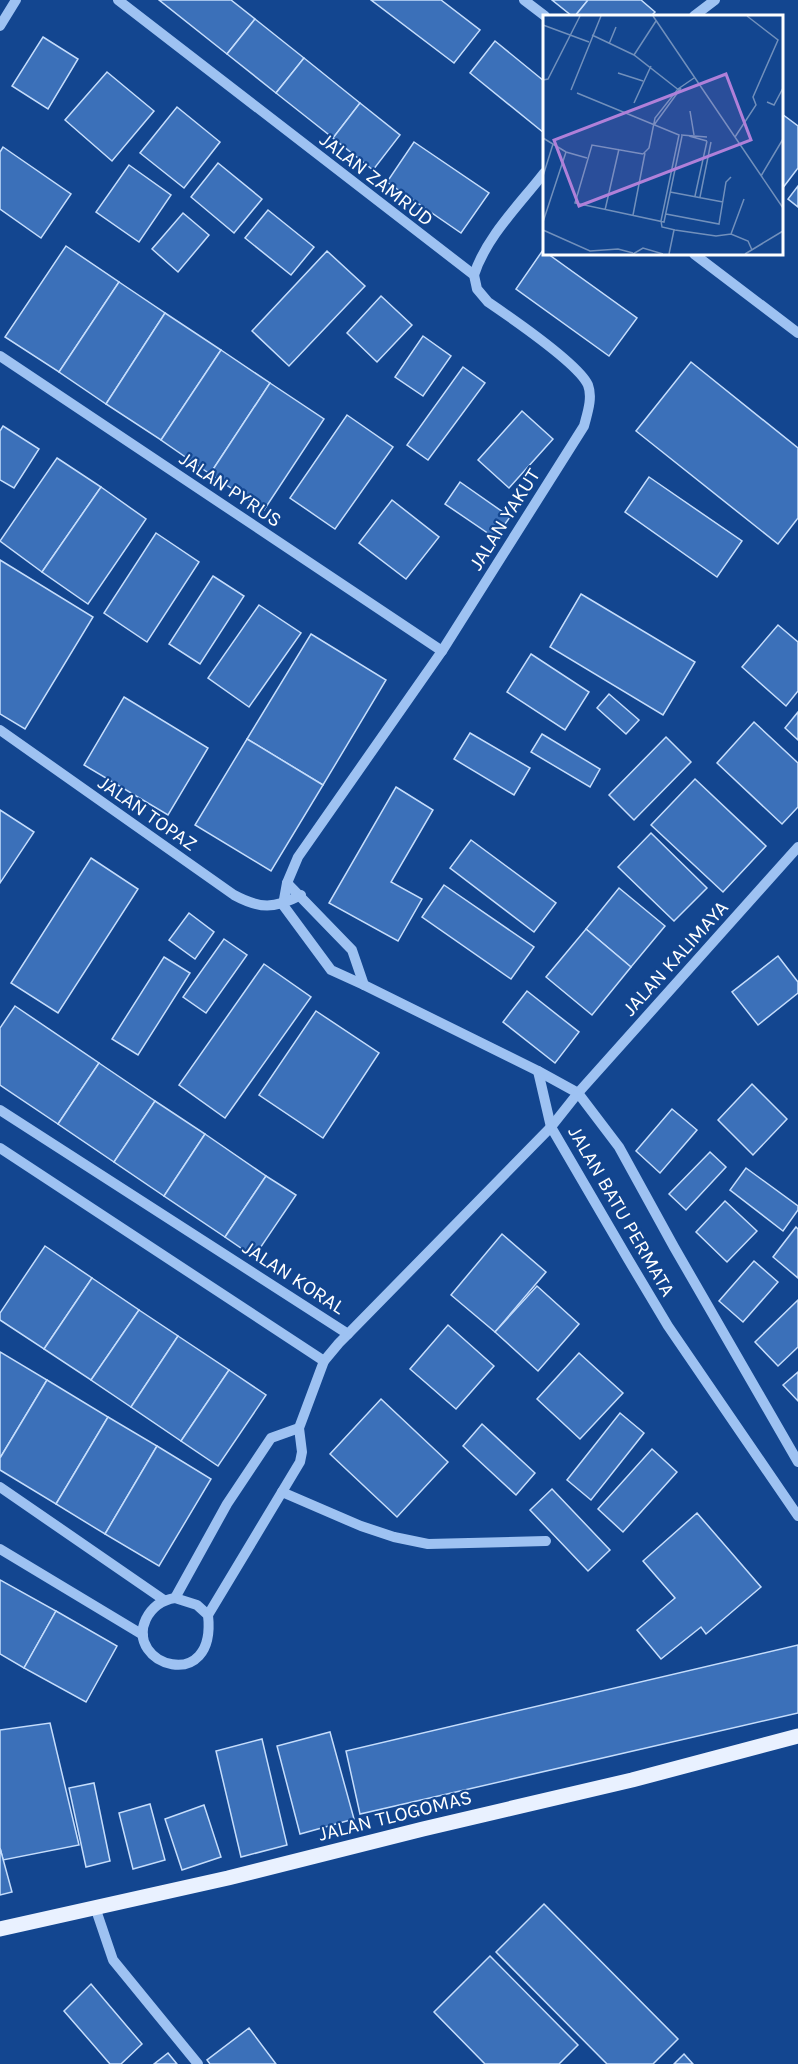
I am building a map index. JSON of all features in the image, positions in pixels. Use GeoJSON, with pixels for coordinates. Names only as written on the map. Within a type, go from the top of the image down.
{"type":"FeatureCollection","features":[{"type":"Feature","properties":{"kind":"main road","name":"JALAN TLOGOMAS"},"geometry":{"type":"LineString","coordinates":[[0,1929],[228,1878],[796,1739]]}},
{"type":"Feature","properties":{"kind":"street"},"geometry":{"type":"LineString","coordinates":[[0,26],[16,0]]}},
{"type":"Feature","properties":{"kind":"street","name":"JALAN ZAMRUD"},"geometry":{"type":"LineString","coordinates":[[118,0],[474,275],[477,289],[488,302],[574,367],[588,385],[590,402]]}},
{"type":"Feature","properties":{"kind":"street"},"geometry":{"type":"LineString","coordinates":[[524,0],[544,15]]}},
{"type":"Feature","properties":{"kind":"street"},"geometry":{"type":"LineString","coordinates":[[695,15],[716,0]]}},
{"type":"Feature","properties":{"kind":"street"},"geometry":{"type":"LineString","coordinates":[[474,275],[479,258],[543,174]]}},
{"type":"Feature","properties":{"kind":"street"},"geometry":{"type":"LineString","coordinates":[[695,255],[798,333]]}},
{"type":"Feature","properties":{"kind":"street","name":"JALAN PYRUS"},"geometry":{"type":"LineString","coordinates":[[0,356],[442,651]]}},
{"type":"Feature","properties":{"kind":"street","name":"JALAN YAKUT"},"geometry":{"type":"LineString","coordinates":[[442,651],[584,426],[590,402]]}},
{"type":"Feature","properties":{"kind":"street"},"geometry":{"type":"LineString","coordinates":[[442,651],[298,856],[287,883],[283,905],[331,970],[337,974],[364,985],[538,1071]]}},
{"type":"Feature","properties":{"kind":"street","name":"JALAN TOPAZ"},"geometry":{"type":"LineString","coordinates":[[0,730],[234,895],[266,906],[283,905]]}},
{"type":"Feature","properties":{"kind":"street","name":"JALAN KALIMAYA"},"geometry":{"type":"LineString","coordinates":[[578,1094],[798,847]]}},
{"type":"Feature","properties":{"kind":"street"},"geometry":{"type":"LineString","coordinates":[[287,883],[352,950],[364,985]]}},
{"type":"Feature","properties":{"kind":"street"},"geometry":{"type":"LineString","coordinates":[[283,905],[301,896]]}},
{"type":"Feature","properties":{"kind":"street","name":"JALAN BATU PERMATA"},"geometry":{"type":"LineString","coordinates":[[538,1071],[578,1094],[619,1147],[798,1462]]}},
{"type":"Feature","properties":{"kind":"street","name":"JALAN BATU PERMATA"},"geometry":{"type":"LineString","coordinates":[[538,1071],[551,1127],[668,1326],[798,1516]]}},
{"type":"Feature","properties":{"kind":"street","name":"JALAN KORAL"},"geometry":{"type":"LineString","coordinates":[[0,1110],[348,1334],[551,1127],[578,1094]]}},
{"type":"Feature","properties":{"kind":"street"},"geometry":{"type":"LineString","coordinates":[[0,1148],[324,1361]]}},
{"type":"Feature","properties":{"kind":"street"},"geometry":{"type":"LineString","coordinates":[[299,1428],[271,1438],[227,1504],[169,1599],[150,1612],[144,1623],[143,1635],[148,1649],[158,1659],[171,1665],[185,1664],[198,1657],[206,1646],[210,1632],[208,1615],[300,1462],[302,1452],[299,1428],[324,1361],[348,1334]]}},
{"type":"Feature","properties":{"kind":"street"},"geometry":{"type":"LineString","coordinates":[[0,1486],[169,1599],[197,1605],[208,1615]]}},
{"type":"Feature","properties":{"kind":"street"},"geometry":{"type":"LineString","coordinates":[[282,1492],[361,1526],[394,1537],[428,1544],[546,1541]]}},
{"type":"Feature","properties":{"kind":"street"},"geometry":{"type":"LineString","coordinates":[[0,1549],[143,1635]]}},
{"type":"Feature","properties":{"kind":"street"},"geometry":{"type":"LineString","coordinates":[[94,1907],[113,1960],[198,2064]]}},
{"type":"Feature","properties":{"kind":"building"},"geometry":{"type":"Polygon","coordinates":[[[159,0],[231,0],[255,19],[227,54],[159,0]]]}},
{"type":"Feature","properties":{"kind":"building"},"geometry":{"type":"Polygon","coordinates":[[[371,0],[441,0],[480,30],[454,63],[371,0]]]}},
{"type":"Feature","properties":{"kind":"building"},"geometry":{"type":"Polygon","coordinates":[[[552,0],[588,0],[576,15],[571,15],[552,0]]]}},
{"type":"Feature","properties":{"kind":"building"},"geometry":{"type":"Polygon","coordinates":[[[588,0],[641,0],[655,12],[652,15],[576,15],[588,0]]]}},
{"type":"Feature","properties":{"kind":"building"},"geometry":{"type":"Polygon","coordinates":[[[255,19],[304,58],[276,93],[227,54],[255,19]]]}},
{"type":"Feature","properties":{"kind":"building"},"geometry":{"type":"Polygon","coordinates":[[[43,37],[78,59],[48,109],[12,86],[43,37]]]}},
{"type":"Feature","properties":{"kind":"building"},"geometry":{"type":"Polygon","coordinates":[[[495,41],[543,80],[543,132],[470,73],[495,41]]]}},
{"type":"Feature","properties":{"kind":"building"},"geometry":{"type":"Polygon","coordinates":[[[304,58],[360,103],[333,138],[276,93],[304,58]]]}},
{"type":"Feature","properties":{"kind":"building"},"geometry":{"type":"Polygon","coordinates":[[[107,72],[154,111],[112,161],[65,120],[107,72]]]}},
{"type":"Feature","properties":{"kind":"building"},"geometry":{"type":"Polygon","coordinates":[[[360,103],[400,135],[373,170],[333,138],[360,103]]]}},
{"type":"Feature","properties":{"kind":"building"},"geometry":{"type":"Polygon","coordinates":[[[177,107],[220,142],[184,188],[140,153],[177,107]]]}},
{"type":"Feature","properties":{"kind":"building"},"geometry":{"type":"Polygon","coordinates":[[[783,115],[798,126],[798,168],[783,188],[783,115]]]}},
{"type":"Feature","properties":{"kind":"building"},"geometry":{"type":"Polygon","coordinates":[[[414,142],[489,193],[461,233],[387,182],[414,142]]]}},
{"type":"Feature","properties":{"kind":"building"},"geometry":{"type":"Polygon","coordinates":[[[3,147],[71,194],[41,238],[0,209],[0,152],[3,147]]]}},
{"type":"Feature","properties":{"kind":"building"},"geometry":{"type":"Polygon","coordinates":[[[218,163],[262,199],[234,233],[191,197],[218,163]]]}},
{"type":"Feature","properties":{"kind":"building"},"geometry":{"type":"Polygon","coordinates":[[[129,165],[171,195],[139,242],[96,212],[129,165]]]}},
{"type":"Feature","properties":{"kind":"building"},"geometry":{"type":"Polygon","coordinates":[[[798,186],[798,207],[788,199],[798,186]]]}},
{"type":"Feature","properties":{"kind":"building"},"geometry":{"type":"Polygon","coordinates":[[[268,210],[314,247],[291,275],[245,238],[268,210]]]}},
{"type":"Feature","properties":{"kind":"building"},"geometry":{"type":"Polygon","coordinates":[[[183,213],[209,235],[178,272],[152,249],[183,213]]]}},
{"type":"Feature","properties":{"kind":"building"},"geometry":{"type":"Polygon","coordinates":[[[66,246],[119,282],[59,372],[5,337],[66,246]]]}},
{"type":"Feature","properties":{"kind":"building"},"geometry":{"type":"Polygon","coordinates":[[[543,250],[543,255],[549,255],[637,318],[609,356],[516,289],[543,250]]]}},
{"type":"Feature","properties":{"kind":"building"},"geometry":{"type":"Polygon","coordinates":[[[327,251],[365,286],[289,366],[252,331],[327,251]]]}},
{"type":"Feature","properties":{"kind":"building"},"geometry":{"type":"Polygon","coordinates":[[[119,282],[165,313],[106,404],[59,372],[119,282]]]}},
{"type":"Feature","properties":{"kind":"building"},"geometry":{"type":"Polygon","coordinates":[[[381,296],[412,325],[377,362],[347,333],[381,296]]]}},
{"type":"Feature","properties":{"kind":"building"},"geometry":{"type":"Polygon","coordinates":[[[165,313],[221,350],[161,440],[106,404],[165,313]]]}},
{"type":"Feature","properties":{"kind":"building"},"geometry":{"type":"Polygon","coordinates":[[[423,336],[451,356],[423,396],[395,377],[423,336]]]}},
{"type":"Feature","properties":{"kind":"building"},"geometry":{"type":"Polygon","coordinates":[[[221,350],[270,383],[210,474],[161,440],[221,350]]]}},
{"type":"Feature","properties":{"kind":"building"},"geometry":{"type":"Polygon","coordinates":[[[691,362],[798,448],[798,518],[778,544],[636,431],[691,362]]]}},
{"type":"Feature","properties":{"kind":"building"},"geometry":{"type":"Polygon","coordinates":[[[463,367],[485,383],[428,460],[407,445],[463,367]]]}},
{"type":"Feature","properties":{"kind":"building"},"geometry":{"type":"Polygon","coordinates":[[[270,383],[324,419],[264,510],[210,474],[270,383]]]}},
{"type":"Feature","properties":{"kind":"building"},"geometry":{"type":"Polygon","coordinates":[[[522,411],[553,439],[509,488],[478,460],[522,411]]]}},
{"type":"Feature","properties":{"kind":"building"},"geometry":{"type":"Polygon","coordinates":[[[347,415],[393,447],[335,529],[290,498],[347,415]]]}},
{"type":"Feature","properties":{"kind":"building"},"geometry":{"type":"Polygon","coordinates":[[[3,426],[39,449],[14,488],[0,480],[0,431],[3,426]]]}},
{"type":"Feature","properties":{"kind":"building"},"geometry":{"type":"Polygon","coordinates":[[[57,458],[101,487],[42,572],[0,541],[57,458]]]}},
{"type":"Feature","properties":{"kind":"building"},"geometry":{"type":"Polygon","coordinates":[[[649,477],[742,541],[717,577],[625,512],[649,477]]]}},
{"type":"Feature","properties":{"kind":"building"},"geometry":{"type":"Polygon","coordinates":[[[460,482],[510,517],[495,538],[445,504],[460,482]]]}},
{"type":"Feature","properties":{"kind":"building"},"geometry":{"type":"Polygon","coordinates":[[[101,487],[146,519],[88,604],[42,572],[101,487]]]}},
{"type":"Feature","properties":{"kind":"building"},"geometry":{"type":"Polygon","coordinates":[[[392,500],[439,537],[406,579],[359,543],[392,500]]]}},
{"type":"Feature","properties":{"kind":"building"},"geometry":{"type":"Polygon","coordinates":[[[156,533],[199,562],[147,642],[104,613],[156,533]]]}},
{"type":"Feature","properties":{"kind":"building"},"geometry":{"type":"Polygon","coordinates":[[[0,560],[93,617],[25,729],[0,714],[0,560]]]}},
{"type":"Feature","properties":{"kind":"building"},"geometry":{"type":"Polygon","coordinates":[[[213,576],[244,596],[200,664],[169,644],[213,576]]]}},
{"type":"Feature","properties":{"kind":"building"},"geometry":{"type":"Polygon","coordinates":[[[581,594],[695,662],[663,715],[550,647],[581,594]]]}},
{"type":"Feature","properties":{"kind":"building"},"geometry":{"type":"Polygon","coordinates":[[[259,605],[301,633],[249,707],[208,678],[259,605]]]}},
{"type":"Feature","properties":{"kind":"building"},"geometry":{"type":"Polygon","coordinates":[[[778,625],[798,642],[798,691],[786,706],[742,667],[778,625]]]}},
{"type":"Feature","properties":{"kind":"building"},"geometry":{"type":"Polygon","coordinates":[[[311,634],[386,680],[323,785],[247,739],[311,634]]]}},
{"type":"Feature","properties":{"kind":"building"},"geometry":{"type":"Polygon","coordinates":[[[531,654],[589,692],[565,730],[507,692],[531,654]]]}},
{"type":"Feature","properties":{"kind":"building"},"geometry":{"type":"Polygon","coordinates":[[[609,694],[639,720],[626,734],[597,708],[609,694]]]}},
{"type":"Feature","properties":{"kind":"building"},"geometry":{"type":"Polygon","coordinates":[[[124,697],[208,748],[168,815],[84,765],[124,697]]]}},
{"type":"Feature","properties":{"kind":"building"},"geometry":{"type":"Polygon","coordinates":[[[798,712],[798,740],[785,728],[798,712]]]}},
{"type":"Feature","properties":{"kind":"building"},"geometry":{"type":"Polygon","coordinates":[[[754,722],[798,763],[798,807],[782,824],[717,763],[754,722]]]}},
{"type":"Feature","properties":{"kind":"building"},"geometry":{"type":"Polygon","coordinates":[[[470,733],[530,768],[514,795],[454,759],[470,733]]]}},
{"type":"Feature","properties":{"kind":"building"},"geometry":{"type":"Polygon","coordinates":[[[542,734],[600,769],[590,787],[531,752],[542,734]]]}},
{"type":"Feature","properties":{"kind":"building"},"geometry":{"type":"Polygon","coordinates":[[[666,737],[691,762],[634,820],[609,795],[666,737]]]}},
{"type":"Feature","properties":{"kind":"building"},"geometry":{"type":"Polygon","coordinates":[[[247,739],[323,785],[271,871],[195,825],[247,739]]]}},
{"type":"Feature","properties":{"kind":"building"},"geometry":{"type":"Polygon","coordinates":[[[695,779],[766,846],[723,892],[651,825],[695,779]]]}},
{"type":"Feature","properties":{"kind":"building"},"geometry":{"type":"Polygon","coordinates":[[[396,787],[433,810],[391,882],[422,899],[398,941],[329,903],[396,787]]]}},
{"type":"Feature","properties":{"kind":"building"},"geometry":{"type":"Polygon","coordinates":[[[0,810],[34,832],[0,883],[0,810]]]}},
{"type":"Feature","properties":{"kind":"building"},"geometry":{"type":"Polygon","coordinates":[[[651,833],[707,888],[674,921],[618,867],[651,833]]]}},
{"type":"Feature","properties":{"kind":"building"},"geometry":{"type":"Polygon","coordinates":[[[471,840],[556,903],[534,932],[450,868],[471,840]]]}},
{"type":"Feature","properties":{"kind":"building"},"geometry":{"type":"Polygon","coordinates":[[[91,858],[138,889],[58,1013],[11,983],[91,858]]]}},
{"type":"Feature","properties":{"kind":"building"},"geometry":{"type":"Polygon","coordinates":[[[444,885],[534,947],[511,979],[422,917],[444,885]]]}},
{"type":"Feature","properties":{"kind":"building"},"geometry":{"type":"Polygon","coordinates":[[[619,888],[665,926],[631,967],[586,929],[619,888]]]}},
{"type":"Feature","properties":{"kind":"building"},"geometry":{"type":"Polygon","coordinates":[[[189,913],[214,932],[195,959],[169,940],[189,913]]]}},
{"type":"Feature","properties":{"kind":"building"},"geometry":{"type":"Polygon","coordinates":[[[586,929],[631,967],[592,1015],[546,977],[586,929]]]}},
{"type":"Feature","properties":{"kind":"building"},"geometry":{"type":"Polygon","coordinates":[[[224,939],[247,955],[206,1013],[183,997],[224,939]]]}},
{"type":"Feature","properties":{"kind":"building"},"geometry":{"type":"Polygon","coordinates":[[[778,956],[798,982],[798,993],[758,1025],[732,992],[778,956]]]}},
{"type":"Feature","properties":{"kind":"building"},"geometry":{"type":"Polygon","coordinates":[[[164,957],[190,973],[138,1055],[112,1039],[164,957]]]}},
{"type":"Feature","properties":{"kind":"building"},"geometry":{"type":"Polygon","coordinates":[[[264,964],[311,997],[225,1118],[179,1085],[264,964]]]}},
{"type":"Feature","properties":{"kind":"building"},"geometry":{"type":"Polygon","coordinates":[[[527,991],[579,1032],[555,1063],[503,1022],[527,991]]]}},
{"type":"Feature","properties":{"kind":"building"},"geometry":{"type":"Polygon","coordinates":[[[15,1006],[99,1063],[58,1124],[0,1085],[0,1028],[15,1006]]]}},
{"type":"Feature","properties":{"kind":"building"},"geometry":{"type":"Polygon","coordinates":[[[316,1011],[379,1053],[323,1138],[259,1095],[316,1011]]]}},
{"type":"Feature","properties":{"kind":"building"},"geometry":{"type":"Polygon","coordinates":[[[99,1063],[155,1101],[114,1162],[58,1124],[99,1063]]]}},
{"type":"Feature","properties":{"kind":"building"},"geometry":{"type":"Polygon","coordinates":[[[752,1084],[787,1119],[753,1155],[718,1120],[752,1084]]]}},
{"type":"Feature","properties":{"kind":"building"},"geometry":{"type":"Polygon","coordinates":[[[155,1101],[205,1134],[164,1196],[114,1162],[155,1101]]]}},
{"type":"Feature","properties":{"kind":"building"},"geometry":{"type":"Polygon","coordinates":[[[672,1109],[697,1130],[660,1173],[636,1151],[672,1109]]]}},
{"type":"Feature","properties":{"kind":"building"},"geometry":{"type":"Polygon","coordinates":[[[205,1134],[266,1176],[225,1237],[164,1196],[205,1134]]]}},
{"type":"Feature","properties":{"kind":"building"},"geometry":{"type":"Polygon","coordinates":[[[710,1152],[726,1167],[686,1210],[669,1194],[710,1152]]]}},
{"type":"Feature","properties":{"kind":"building"},"geometry":{"type":"Polygon","coordinates":[[[746,1168],[798,1206],[798,1210],[783,1231],[730,1190],[746,1168]]]}},
{"type":"Feature","properties":{"kind":"building"},"geometry":{"type":"Polygon","coordinates":[[[266,1176],[296,1195],[254,1257],[225,1237],[266,1176]]]}},
{"type":"Feature","properties":{"kind":"building"},"geometry":{"type":"Polygon","coordinates":[[[725,1201],[757,1231],[727,1262],[696,1232],[725,1201]]]}},
{"type":"Feature","properties":{"kind":"building"},"geometry":{"type":"Polygon","coordinates":[[[796,1227],[798,1229],[798,1278],[773,1257],[796,1227]]]}},
{"type":"Feature","properties":{"kind":"building"},"geometry":{"type":"Polygon","coordinates":[[[502,1234],[546,1272],[495,1332],[451,1295],[502,1234]]]}},
{"type":"Feature","properties":{"kind":"building"},"geometry":{"type":"Polygon","coordinates":[[[45,1246],[92,1278],[44,1349],[0,1320],[0,1313],[45,1246]]]}},
{"type":"Feature","properties":{"kind":"building"},"geometry":{"type":"Polygon","coordinates":[[[754,1261],[778,1282],[743,1322],[719,1301],[754,1261]]]}},
{"type":"Feature","properties":{"kind":"building"},"geometry":{"type":"Polygon","coordinates":[[[92,1278],[139,1310],[91,1380],[44,1349],[92,1278]]]}},
{"type":"Feature","properties":{"kind":"building"},"geometry":{"type":"Polygon","coordinates":[[[537,1286],[579,1324],[538,1371],[495,1332],[537,1286]]]}},
{"type":"Feature","properties":{"kind":"building"},"geometry":{"type":"Polygon","coordinates":[[[798,1300],[798,1347],[778,1366],[755,1342],[798,1300]]]}},
{"type":"Feature","properties":{"kind":"building"},"geometry":{"type":"Polygon","coordinates":[[[139,1310],[178,1336],[131,1407],[91,1380],[139,1310]]]}},
{"type":"Feature","properties":{"kind":"building"},"geometry":{"type":"Polygon","coordinates":[[[448,1325],[494,1366],[456,1409],[410,1369],[448,1325]]]}},
{"type":"Feature","properties":{"kind":"building"},"geometry":{"type":"Polygon","coordinates":[[[178,1336],[229,1370],[181,1441],[131,1407],[178,1336]]]}},
{"type":"Feature","properties":{"kind":"building"},"geometry":{"type":"Polygon","coordinates":[[[0,1352],[47,1380],[0,1458],[0,1352]]]}},
{"type":"Feature","properties":{"kind":"building"},"geometry":{"type":"Polygon","coordinates":[[[579,1353],[623,1393],[580,1439],[537,1399],[579,1353]]]}},
{"type":"Feature","properties":{"kind":"building"},"geometry":{"type":"Polygon","coordinates":[[[229,1370],[266,1395],[218,1466],[181,1441],[229,1370]]]}},
{"type":"Feature","properties":{"kind":"building"},"geometry":{"type":"Polygon","coordinates":[[[798,1372],[798,1401],[783,1385],[798,1372]]]}},
{"type":"Feature","properties":{"kind":"building"},"geometry":{"type":"Polygon","coordinates":[[[47,1380],[108,1417],[56,1504],[0,1470],[0,1458],[47,1380]]]}},
{"type":"Feature","properties":{"kind":"building"},"geometry":{"type":"Polygon","coordinates":[[[381,1399],[448,1462],[397,1517],[330,1454],[381,1399]]]}},
{"type":"Feature","properties":{"kind":"building"},"geometry":{"type":"Polygon","coordinates":[[[620,1413],[644,1433],[591,1500],[567,1480],[620,1413]]]}},
{"type":"Feature","properties":{"kind":"building"},"geometry":{"type":"Polygon","coordinates":[[[108,1417],[157,1446],[105,1534],[56,1504],[108,1417]]]}},
{"type":"Feature","properties":{"kind":"building"},"geometry":{"type":"Polygon","coordinates":[[[482,1424],[535,1473],[516,1495],[463,1446],[482,1424]]]}},
{"type":"Feature","properties":{"kind":"building"},"geometry":{"type":"Polygon","coordinates":[[[157,1446],[211,1479],[159,1566],[105,1534],[157,1446]]]}},
{"type":"Feature","properties":{"kind":"building"},"geometry":{"type":"Polygon","coordinates":[[[652,1449],[677,1472],[623,1532],[598,1509],[652,1449]]]}},
{"type":"Feature","properties":{"kind":"building"},"geometry":{"type":"Polygon","coordinates":[[[552,1489],[610,1550],[588,1571],[530,1510],[552,1489]]]}},
{"type":"Feature","properties":{"kind":"building"},"geometry":{"type":"Polygon","coordinates":[[[697,1513],[761,1587],[706,1634],[701,1627],[661,1659],[637,1630],[675,1598],[643,1561],[697,1513]]]}},
{"type":"Feature","properties":{"kind":"building"},"geometry":{"type":"Polygon","coordinates":[[[0,1580],[56,1611],[24,1668],[0,1654],[0,1580]]]}},
{"type":"Feature","properties":{"kind":"building"},"geometry":{"type":"Polygon","coordinates":[[[56,1611],[117,1646],[86,1702],[24,1668],[56,1611]]]}},
{"type":"Feature","properties":{"kind":"building"},"geometry":{"type":"Polygon","coordinates":[[[798,1645],[798,1713],[360,1814],[346,1751],[798,1645]]]}},
{"type":"Feature","properties":{"kind":"building"},"geometry":{"type":"Polygon","coordinates":[[[50,1723],[79,1845],[3,1860],[0,1848],[0,1730],[50,1723]]]}},
{"type":"Feature","properties":{"kind":"building"},"geometry":{"type":"Polygon","coordinates":[[[330,1732],[354,1819],[300,1834],[277,1746],[330,1732]]]}},
{"type":"Feature","properties":{"kind":"building"},"geometry":{"type":"Polygon","coordinates":[[[262,1739],[287,1845],[241,1857],[216,1751],[262,1739]]]}},
{"type":"Feature","properties":{"kind":"building"},"geometry":{"type":"Polygon","coordinates":[[[94,1783],[110,1861],[86,1867],[69,1788],[94,1783]]]}},
{"type":"Feature","properties":{"kind":"building"},"geometry":{"type":"Polygon","coordinates":[[[150,1804],[165,1860],[133,1869],[119,1813],[150,1804]]]}},
{"type":"Feature","properties":{"kind":"building"},"geometry":{"type":"Polygon","coordinates":[[[204,1805],[221,1857],[182,1870],[165,1819],[204,1805]]]}},
{"type":"Feature","properties":{"kind":"building"},"geometry":{"type":"Polygon","coordinates":[[[0,1848],[12,1892],[0,1895],[0,1848]]]}},
{"type":"Feature","properties":{"kind":"building"},"geometry":{"type":"Polygon","coordinates":[[[544,1904],[678,2039],[653,2064],[607,2064],[496,1952],[544,1904]]]}},
{"type":"Feature","properties":{"kind":"building"},"geometry":{"type":"Polygon","coordinates":[[[490,1956],[578,2045],[559,2064],[485,2064],[434,2012],[490,1956]]]}},
{"type":"Feature","properties":{"kind":"building"},"geometry":{"type":"Polygon","coordinates":[[[91,1984],[142,2044],[121,2064],[110,2064],[64,2011],[91,1984]]]}},
{"type":"Feature","properties":{"kind":"building"},"geometry":{"type":"Polygon","coordinates":[[[249,2028],[276,2064],[210,2064],[207,2060],[249,2028]]]}},
{"type":"Feature","properties":{"kind":"building"},"geometry":{"type":"Polygon","coordinates":[[[168,2053],[177,2064],[154,2064],[168,2053]]]}},
{"type":"Feature","properties":{"kind":"building"},"geometry":{"type":"Polygon","coordinates":[[[684,2054],[693,2064],[674,2064],[684,2054]]]}}]}
